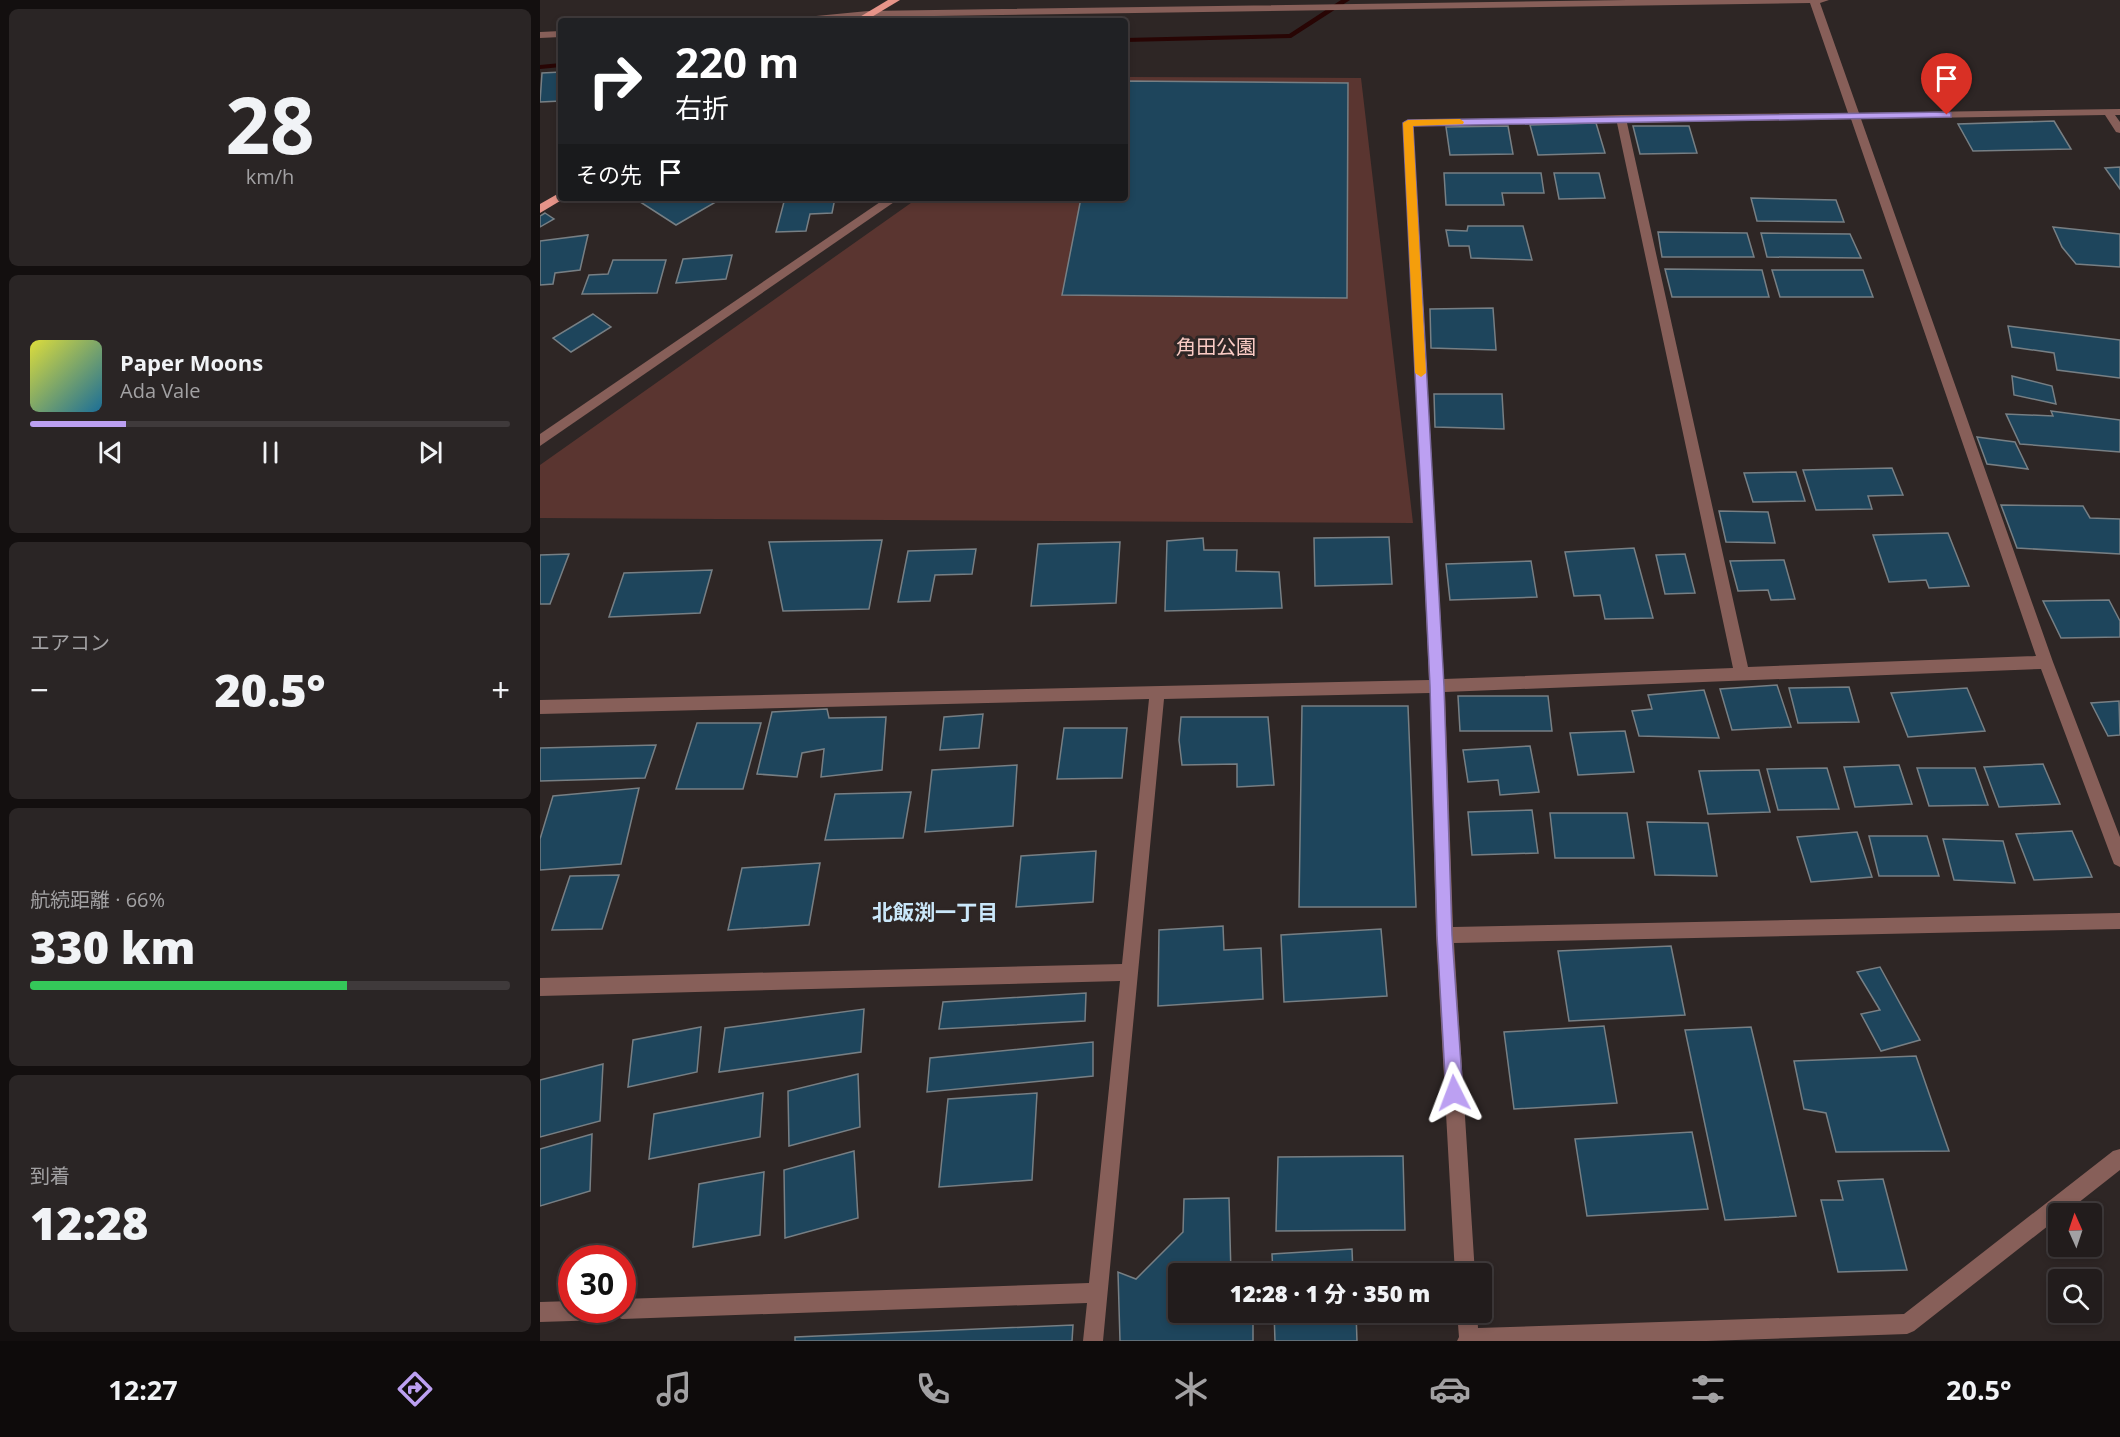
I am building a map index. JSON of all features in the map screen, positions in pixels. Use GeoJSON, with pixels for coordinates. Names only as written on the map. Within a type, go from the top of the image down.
{"type":"FeatureCollection","features":[{"type":"Feature","properties":{"kind":"main road"},"geometry":{"type":"LineString","coordinates":[[862,18],[895,0]]}},
{"type":"Feature","properties":{"kind":"main road"},"geometry":{"type":"LineString","coordinates":[[540,209],[558,198]]}},
{"type":"Feature","properties":{"kind":"street"},"geometry":{"type":"LineString","coordinates":[[1814,0],[2046,662],[2120,859]]}},
{"type":"Feature","properties":{"kind":"street"},"geometry":{"type":"LineString","coordinates":[[822,18],[868,14],[1105,17],[1309,8],[1824,0]]}},
{"type":"Feature","properties":{"kind":"street"},"geometry":{"type":"LineString","coordinates":[[540,35],[558,34]]}},
{"type":"Feature","properties":{"kind":"street"},"geometry":{"type":"LineString","coordinates":[[1464,1263],[1445,935],[1437,686],[1408,123],[2114,112],[2120,130]]}},
{"type":"Feature","properties":{"kind":"street"},"geometry":{"type":"LineString","coordinates":[[1621,118],[1742,674]]}},
{"type":"Feature","properties":{"kind":"street"},"geometry":{"type":"LineString","coordinates":[[540,441],[890,201]]}},
{"type":"Feature","properties":{"kind":"street"},"geometry":{"type":"LineString","coordinates":[[540,707],[1437,686],[2046,662]]}},
{"type":"Feature","properties":{"kind":"street"},"geometry":{"type":"LineString","coordinates":[[1092,1341],[1157,692]]}},
{"type":"Feature","properties":{"kind":"street"},"geometry":{"type":"LineString","coordinates":[[1445,935],[2120,921]]}},
{"type":"Feature","properties":{"kind":"street"},"geometry":{"type":"LineString","coordinates":[[540,987],[1129,972]]}},
{"type":"Feature","properties":{"kind":"street"},"geometry":{"type":"LineString","coordinates":[[1467,1323],[1468,1340],[1907,1324],[2120,1158]]}},
{"type":"Feature","properties":{"kind":"street"},"geometry":{"type":"LineString","coordinates":[[636,1309],[1097,1293]]}},
{"type":"Feature","properties":{"kind":"street"},"geometry":{"type":"LineString","coordinates":[[540,1312],[558,1311]]}},
{"type":"Feature","properties":{"kind":"green space","name":"角田公園"},"geometry":{"type":"Polygon","coordinates":[[[1128,77],[1361,78],[1413,523],[540,518],[540,465],[914,201],[1128,201],[1128,77]]]}},
{"type":"Feature","properties":{"kind":"building"},"geometry":{"type":"Polygon","coordinates":[[[558,72],[558,101],[540,102],[542,73],[558,72]]]}},
{"type":"Feature","properties":{"kind":"building"},"geometry":{"type":"Polygon","coordinates":[[[1128,81],[1348,83],[1347,298],[1062,295],[1080,201],[1128,201],[1128,81]]]}},
{"type":"Feature","properties":{"kind":"building"},"geometry":{"type":"Polygon","coordinates":[[[2054,121],[2071,149],[1973,151],[1958,124],[2054,121]]]}},
{"type":"Feature","properties":{"kind":"building"},"geometry":{"type":"Polygon","coordinates":[[[1596,123],[1605,153],[1538,155],[1530,125],[1596,123]]]}},
{"type":"Feature","properties":{"kind":"building"},"geometry":{"type":"Polygon","coordinates":[[[1508,126],[1513,154],[1450,155],[1446,127],[1508,126]]]}},
{"type":"Feature","properties":{"kind":"building"},"geometry":{"type":"Polygon","coordinates":[[[1633,126],[1689,126],[1697,153],[1640,154],[1633,126]]]}},
{"type":"Feature","properties":{"kind":"building"},"geometry":{"type":"Polygon","coordinates":[[[2120,167],[2120,189],[2105,168],[2120,167]]]}},
{"type":"Feature","properties":{"kind":"building"},"geometry":{"type":"Polygon","coordinates":[[[1444,173],[1541,173],[1544,193],[1502,193],[1504,205],[1446,205],[1444,173]]]}},
{"type":"Feature","properties":{"kind":"building"},"geometry":{"type":"Polygon","coordinates":[[[1554,173],[1599,173],[1605,198],[1559,199],[1554,173]]]}},
{"type":"Feature","properties":{"kind":"building"},"geometry":{"type":"Polygon","coordinates":[[[1751,198],[1836,200],[1844,222],[1757,221],[1751,198]]]}},
{"type":"Feature","properties":{"kind":"building"},"geometry":{"type":"Polygon","coordinates":[[[639,201],[711,201],[714,203],[676,225],[639,201]]]}},
{"type":"Feature","properties":{"kind":"building"},"geometry":{"type":"Polygon","coordinates":[[[784,201],[834,201],[832,213],[810,214],[806,231],[776,232],[784,201]]]}},
{"type":"Feature","properties":{"kind":"building"},"geometry":{"type":"Polygon","coordinates":[[[545,213],[554,219],[540,227],[540,216],[545,213]]]}},
{"type":"Feature","properties":{"kind":"building"},"geometry":{"type":"Polygon","coordinates":[[[1468,226],[1523,226],[1532,260],[1471,258],[1469,246],[1449,246],[1446,230],[1467,231],[1468,226]]]}},
{"type":"Feature","properties":{"kind":"building"},"geometry":{"type":"Polygon","coordinates":[[[2053,227],[2120,234],[2120,267],[2076,264],[2062,247],[2053,227]]]}},
{"type":"Feature","properties":{"kind":"building"},"geometry":{"type":"Polygon","coordinates":[[[1658,232],[1747,233],[1754,257],[1662,257],[1658,232]]]}},
{"type":"Feature","properties":{"kind":"building"},"geometry":{"type":"Polygon","coordinates":[[[1761,233],[1850,234],[1861,258],[1767,257],[1761,233]]]}},
{"type":"Feature","properties":{"kind":"building"},"geometry":{"type":"Polygon","coordinates":[[[588,235],[580,270],[555,273],[553,284],[540,285],[540,241],[588,235]]]}},
{"type":"Feature","properties":{"kind":"building"},"geometry":{"type":"Polygon","coordinates":[[[732,255],[726,279],[676,283],[683,259],[732,255]]]}},
{"type":"Feature","properties":{"kind":"building"},"geometry":{"type":"Polygon","coordinates":[[[613,260],[666,260],[657,293],[582,294],[589,275],[608,274],[613,260]]]}},
{"type":"Feature","properties":{"kind":"building"},"geometry":{"type":"Polygon","coordinates":[[[1665,269],[1762,270],[1769,297],[1672,297],[1665,269]]]}},
{"type":"Feature","properties":{"kind":"building"},"geometry":{"type":"Polygon","coordinates":[[[1772,270],[1863,270],[1873,297],[1780,297],[1772,270]]]}},
{"type":"Feature","properties":{"kind":"building"},"geometry":{"type":"Polygon","coordinates":[[[1493,308],[1496,350],[1431,348],[1430,309],[1493,308]]]}},
{"type":"Feature","properties":{"kind":"building"},"geometry":{"type":"Polygon","coordinates":[[[593,314],[611,327],[571,352],[553,338],[593,314]]]}},
{"type":"Feature","properties":{"kind":"building"},"geometry":{"type":"Polygon","coordinates":[[[2008,326],[2120,340],[2120,378],[2057,370],[2054,353],[2012,347],[2008,326]]]}},
{"type":"Feature","properties":{"kind":"building"},"geometry":{"type":"Polygon","coordinates":[[[2012,376],[2052,386],[2056,404],[2014,395],[2012,376]]]}},
{"type":"Feature","properties":{"kind":"building"},"geometry":{"type":"Polygon","coordinates":[[[1434,394],[1502,394],[1504,429],[1435,427],[1434,394]]]}},
{"type":"Feature","properties":{"kind":"building"},"geometry":{"type":"Polygon","coordinates":[[[2051,411],[2120,420],[2120,452],[2020,444],[2006,414],[2053,416],[2051,411]]]}},
{"type":"Feature","properties":{"kind":"building"},"geometry":{"type":"Polygon","coordinates":[[[1977,437],[2015,442],[2028,469],[1987,464],[1977,437]]]}},
{"type":"Feature","properties":{"kind":"building"},"geometry":{"type":"Polygon","coordinates":[[[1892,468],[1903,495],[1868,496],[1872,509],[1816,510],[1803,470],[1892,468]]]}},
{"type":"Feature","properties":{"kind":"building"},"geometry":{"type":"Polygon","coordinates":[[[1796,472],[1805,501],[1753,502],[1744,473],[1796,472]]]}},
{"type":"Feature","properties":{"kind":"building"},"geometry":{"type":"Polygon","coordinates":[[[2001,505],[2083,506],[2090,518],[2120,519],[2120,554],[2017,548],[2001,505]]]}},
{"type":"Feature","properties":{"kind":"building"},"geometry":{"type":"Polygon","coordinates":[[[1719,511],[1768,512],[1775,543],[1726,542],[1719,511]]]}},
{"type":"Feature","properties":{"kind":"building"},"geometry":{"type":"Polygon","coordinates":[[[1948,533],[1969,586],[1929,588],[1926,580],[1889,582],[1873,535],[1948,533]]]}},
{"type":"Feature","properties":{"kind":"building"},"geometry":{"type":"Polygon","coordinates":[[[1389,537],[1392,584],[1315,586],[1314,538],[1389,537]]]}},
{"type":"Feature","properties":{"kind":"building"},"geometry":{"type":"Polygon","coordinates":[[[1203,538],[1204,550],[1237,550],[1236,571],[1279,572],[1282,608],[1165,611],[1167,541],[1203,538]]]}},
{"type":"Feature","properties":{"kind":"building"},"geometry":{"type":"Polygon","coordinates":[[[882,540],[869,609],[783,611],[769,542],[882,540]]]}},
{"type":"Feature","properties":{"kind":"building"},"geometry":{"type":"Polygon","coordinates":[[[1120,542],[1116,603],[1031,606],[1038,544],[1120,542]]]}},
{"type":"Feature","properties":{"kind":"building"},"geometry":{"type":"Polygon","coordinates":[[[1634,548],[1653,618],[1605,619],[1600,595],[1574,596],[1565,552],[1634,548]]]}},
{"type":"Feature","properties":{"kind":"building"},"geometry":{"type":"Polygon","coordinates":[[[976,549],[972,574],[935,575],[930,601],[898,602],[908,551],[976,549]]]}},
{"type":"Feature","properties":{"kind":"building"},"geometry":{"type":"Polygon","coordinates":[[[569,554],[550,604],[540,604],[540,555],[569,554]]]}},
{"type":"Feature","properties":{"kind":"building"},"geometry":{"type":"Polygon","coordinates":[[[1685,554],[1695,593],[1665,594],[1656,555],[1685,554]]]}},
{"type":"Feature","properties":{"kind":"building"},"geometry":{"type":"Polygon","coordinates":[[[1784,560],[1795,599],[1771,600],[1768,590],[1738,591],[1730,561],[1784,560]]]}},
{"type":"Feature","properties":{"kind":"building"},"geometry":{"type":"Polygon","coordinates":[[[1531,561],[1537,597],[1450,600],[1446,564],[1531,561]]]}},
{"type":"Feature","properties":{"kind":"building"},"geometry":{"type":"Polygon","coordinates":[[[712,570],[700,613],[609,617],[624,573],[712,570]]]}},
{"type":"Feature","properties":{"kind":"building"},"geometry":{"type":"Polygon","coordinates":[[[2109,600],[2120,621],[2120,637],[2061,638],[2043,601],[2109,600]]]}},
{"type":"Feature","properties":{"kind":"building"},"geometry":{"type":"Polygon","coordinates":[[[1777,685],[1791,727],[1732,730],[1720,689],[1777,685]]]}},
{"type":"Feature","properties":{"kind":"building"},"geometry":{"type":"Polygon","coordinates":[[[1849,687],[1859,722],[1798,723],[1789,688],[1849,687]]]}},
{"type":"Feature","properties":{"kind":"building"},"geometry":{"type":"Polygon","coordinates":[[[1967,688],[1985,731],[1908,737],[1891,693],[1967,688]]]}},
{"type":"Feature","properties":{"kind":"building"},"geometry":{"type":"Polygon","coordinates":[[[1704,690],[1719,738],[1639,736],[1632,711],[1652,709],[1648,695],[1704,690]]]}},
{"type":"Feature","properties":{"kind":"building"},"geometry":{"type":"Polygon","coordinates":[[[1458,696],[1548,696],[1552,731],[1460,731],[1458,696]]]}},
{"type":"Feature","properties":{"kind":"building"},"geometry":{"type":"Polygon","coordinates":[[[2119,701],[2120,735],[2108,736],[2091,703],[2119,701]]]}},
{"type":"Feature","properties":{"kind":"building"},"geometry":{"type":"Polygon","coordinates":[[[1302,706],[1408,706],[1416,907],[1299,907],[1302,706]]]}},
{"type":"Feature","properties":{"kind":"building"},"geometry":{"type":"Polygon","coordinates":[[[827,709],[829,718],[886,717],[882,770],[821,777],[824,749],[802,753],[797,777],[757,774],[772,712],[827,709]]]}},
{"type":"Feature","properties":{"kind":"building"},"geometry":{"type":"Polygon","coordinates":[[[983,714],[979,748],[940,750],[944,717],[983,714]]]}},
{"type":"Feature","properties":{"kind":"building"},"geometry":{"type":"Polygon","coordinates":[[[1181,717],[1268,717],[1274,785],[1237,787],[1237,764],[1182,765],[1179,740],[1181,717]]]}},
{"type":"Feature","properties":{"kind":"building"},"geometry":{"type":"Polygon","coordinates":[[[697,723],[761,723],[743,789],[676,789],[697,723]]]}},
{"type":"Feature","properties":{"kind":"building"},"geometry":{"type":"Polygon","coordinates":[[[1064,728],[1127,728],[1122,778],[1057,779],[1064,728]]]}},
{"type":"Feature","properties":{"kind":"building"},"geometry":{"type":"Polygon","coordinates":[[[1625,731],[1634,772],[1578,775],[1570,733],[1625,731]]]}},
{"type":"Feature","properties":{"kind":"building"},"geometry":{"type":"Polygon","coordinates":[[[656,745],[645,778],[540,781],[540,748],[656,745]]]}},
{"type":"Feature","properties":{"kind":"building"},"geometry":{"type":"Polygon","coordinates":[[[1530,746],[1539,792],[1500,795],[1498,780],[1468,782],[1463,750],[1530,746]]]}},
{"type":"Feature","properties":{"kind":"building"},"geometry":{"type":"Polygon","coordinates":[[[2043,764],[2060,804],[1999,807],[1984,767],[2043,764]]]}},
{"type":"Feature","properties":{"kind":"building"},"geometry":{"type":"Polygon","coordinates":[[[1017,765],[1013,826],[925,832],[932,770],[1017,765]]]}},
{"type":"Feature","properties":{"kind":"building"},"geometry":{"type":"Polygon","coordinates":[[[1899,765],[1912,804],[1855,807],[1844,767],[1899,765]]]}},
{"type":"Feature","properties":{"kind":"building"},"geometry":{"type":"Polygon","coordinates":[[[1827,768],[1839,809],[1778,810],[1767,769],[1827,768]]]}},
{"type":"Feature","properties":{"kind":"building"},"geometry":{"type":"Polygon","coordinates":[[[1917,768],[1975,768],[1988,805],[1929,806],[1917,768]]]}},
{"type":"Feature","properties":{"kind":"building"},"geometry":{"type":"Polygon","coordinates":[[[1759,770],[1770,812],[1708,814],[1699,771],[1759,770]]]}},
{"type":"Feature","properties":{"kind":"building"},"geometry":{"type":"Polygon","coordinates":[[[639,788],[621,864],[540,870],[540,839],[553,796],[639,788]]]}},
{"type":"Feature","properties":{"kind":"building"},"geometry":{"type":"Polygon","coordinates":[[[911,792],[903,838],[825,840],[835,794],[911,792]]]}},
{"type":"Feature","properties":{"kind":"building"},"geometry":{"type":"Polygon","coordinates":[[[1532,810],[1538,853],[1472,855],[1468,812],[1532,810]]]}},
{"type":"Feature","properties":{"kind":"building"},"geometry":{"type":"Polygon","coordinates":[[[1550,813],[1627,813],[1634,858],[1555,858],[1550,813]]]}},
{"type":"Feature","properties":{"kind":"building"},"geometry":{"type":"Polygon","coordinates":[[[1647,822],[1708,823],[1717,876],[1655,875],[1647,822]]]}},
{"type":"Feature","properties":{"kind":"building"},"geometry":{"type":"Polygon","coordinates":[[[2072,831],[2092,877],[2034,880],[2016,834],[2072,831]]]}},
{"type":"Feature","properties":{"kind":"building"},"geometry":{"type":"Polygon","coordinates":[[[1857,832],[1872,877],[1811,882],[1797,837],[1857,832]]]}},
{"type":"Feature","properties":{"kind":"building"},"geometry":{"type":"Polygon","coordinates":[[[1869,836],[1927,836],[1939,876],[1879,876],[1869,836]]]}},
{"type":"Feature","properties":{"kind":"building"},"geometry":{"type":"Polygon","coordinates":[[[1943,839],[2003,841],[2015,883],[1954,880],[1943,839]]]}},
{"type":"Feature","properties":{"kind":"building"},"geometry":{"type":"Polygon","coordinates":[[[1096,851],[1093,902],[1016,907],[1021,856],[1096,851]]]}},
{"type":"Feature","properties":{"kind":"building"},"geometry":{"type":"Polygon","coordinates":[[[820,863],[809,925],[728,930],[742,868],[820,863]]]}},
{"type":"Feature","properties":{"kind":"building"},"geometry":{"type":"Polygon","coordinates":[[[619,875],[602,929],[552,930],[570,876],[619,875]]]}},
{"type":"Feature","properties":{"kind":"building"},"geometry":{"type":"Polygon","coordinates":[[[1223,926],[1224,950],[1261,948],[1263,999],[1158,1006],[1159,930],[1223,926]]]}},
{"type":"Feature","properties":{"kind":"building"},"geometry":{"type":"Polygon","coordinates":[[[1381,929],[1387,996],[1284,1002],[1281,935],[1381,929]]]}},
{"type":"Feature","properties":{"kind":"building"},"geometry":{"type":"Polygon","coordinates":[[[1671,946],[1685,1015],[1569,1021],[1558,951],[1671,946]]]}},
{"type":"Feature","properties":{"kind":"building"},"geometry":{"type":"Polygon","coordinates":[[[1880,967],[1920,1040],[1881,1051],[1861,1014],[1880,1010],[1857,972],[1880,967]]]}},
{"type":"Feature","properties":{"kind":"building"},"geometry":{"type":"Polygon","coordinates":[[[1086,993],[1085,1021],[939,1029],[943,1002],[1086,993]]]}},
{"type":"Feature","properties":{"kind":"building"},"geometry":{"type":"Polygon","coordinates":[[[864,1009],[861,1052],[719,1072],[725,1028],[864,1009]]]}},
{"type":"Feature","properties":{"kind":"building"},"geometry":{"type":"Polygon","coordinates":[[[1604,1026],[1617,1103],[1514,1109],[1504,1032],[1604,1026]]]}},
{"type":"Feature","properties":{"kind":"building"},"geometry":{"type":"Polygon","coordinates":[[[701,1027],[697,1072],[628,1087],[633,1040],[701,1027]]]}},
{"type":"Feature","properties":{"kind":"building"},"geometry":{"type":"Polygon","coordinates":[[[1751,1027],[1796,1216],[1725,1220],[1685,1030],[1751,1027]]]}},
{"type":"Feature","properties":{"kind":"building"},"geometry":{"type":"Polygon","coordinates":[[[1093,1042],[1093,1076],[927,1092],[930,1058],[1093,1042]]]}},
{"type":"Feature","properties":{"kind":"building"},"geometry":{"type":"Polygon","coordinates":[[[1916,1056],[1949,1151],[1836,1152],[1826,1113],[1804,1109],[1794,1061],[1916,1056]]]}},
{"type":"Feature","properties":{"kind":"building"},"geometry":{"type":"Polygon","coordinates":[[[603,1064],[600,1121],[540,1137],[540,1080],[603,1064]]]}},
{"type":"Feature","properties":{"kind":"building"},"geometry":{"type":"Polygon","coordinates":[[[858,1074],[860,1127],[789,1146],[788,1091],[858,1074]]]}},
{"type":"Feature","properties":{"kind":"building"},"geometry":{"type":"Polygon","coordinates":[[[763,1093],[760,1137],[649,1159],[654,1114],[763,1093]]]}},
{"type":"Feature","properties":{"kind":"building"},"geometry":{"type":"Polygon","coordinates":[[[1037,1093],[1032,1180],[939,1187],[948,1099],[1037,1093]]]}},
{"type":"Feature","properties":{"kind":"building"},"geometry":{"type":"Polygon","coordinates":[[[1692,1132],[1708,1209],[1587,1216],[1575,1139],[1692,1132]]]}},
{"type":"Feature","properties":{"kind":"building"},"geometry":{"type":"Polygon","coordinates":[[[592,1134],[590,1191],[540,1206],[540,1149],[592,1134]]]}},
{"type":"Feature","properties":{"kind":"building"},"geometry":{"type":"Polygon","coordinates":[[[854,1151],[858,1218],[785,1238],[784,1170],[854,1151]]]}},
{"type":"Feature","properties":{"kind":"building"},"geometry":{"type":"Polygon","coordinates":[[[1403,1156],[1405,1230],[1276,1231],[1278,1157],[1403,1156]]]}},
{"type":"Feature","properties":{"kind":"building"},"geometry":{"type":"Polygon","coordinates":[[[764,1172],[760,1235],[693,1247],[699,1184],[764,1172]]]}},
{"type":"Feature","properties":{"kind":"building"},"geometry":{"type":"Polygon","coordinates":[[[1883,1179],[1907,1270],[1838,1272],[1821,1200],[1843,1200],[1838,1181],[1883,1179]]]}},
{"type":"Feature","properties":{"kind":"building"},"geometry":{"type":"Polygon","coordinates":[[[1229,1198],[1231,1263],[1168,1263],[1168,1323],[1253,1323],[1253,1341],[1120,1341],[1118,1272],[1136,1279],[1183,1232],[1184,1199],[1229,1198]]]}},
{"type":"Feature","properties":{"kind":"building"},"geometry":{"type":"Polygon","coordinates":[[[1352,1249],[1353,1263],[1272,1263],[1272,1254],[1352,1249]]]}},
{"type":"Feature","properties":{"kind":"building"},"geometry":{"type":"Polygon","coordinates":[[[1274,1323],[1356,1323],[1357,1341],[1275,1341],[1274,1323]]]}},
{"type":"Feature","properties":{"kind":"building"},"geometry":{"type":"Polygon","coordinates":[[[1073,1325],[1072,1341],[795,1341],[795,1337],[1073,1325]]]}},
{"type":"Feature","properties":{"kind":"waterway"},"geometry":{"type":"LineString","coordinates":[[1128,40],[1291,36],[1346,0]]}},
{"type":"Feature","properties":{"kind":"waterway"},"geometry":{"type":"LineString","coordinates":[[540,67],[558,65]]}},
{"type":"Feature","properties":{"kind":"slow traffic"},"geometry":{"type":"LineString","coordinates":[[1421,373],[1408,123],[1460,122]]}},
{"type":"Feature","properties":{"kind":"district","name":"北飯渕一丁目"},"geometry":{"type":"Point","coordinates":[935,913]}},
{"type":"Feature","properties":{"kind":"route"},"geometry":{"type":"LineString","coordinates":[[1454,1093],[1445,935],[1437,686],[1408,123],[1621,118],[1947,115]]}}]}
